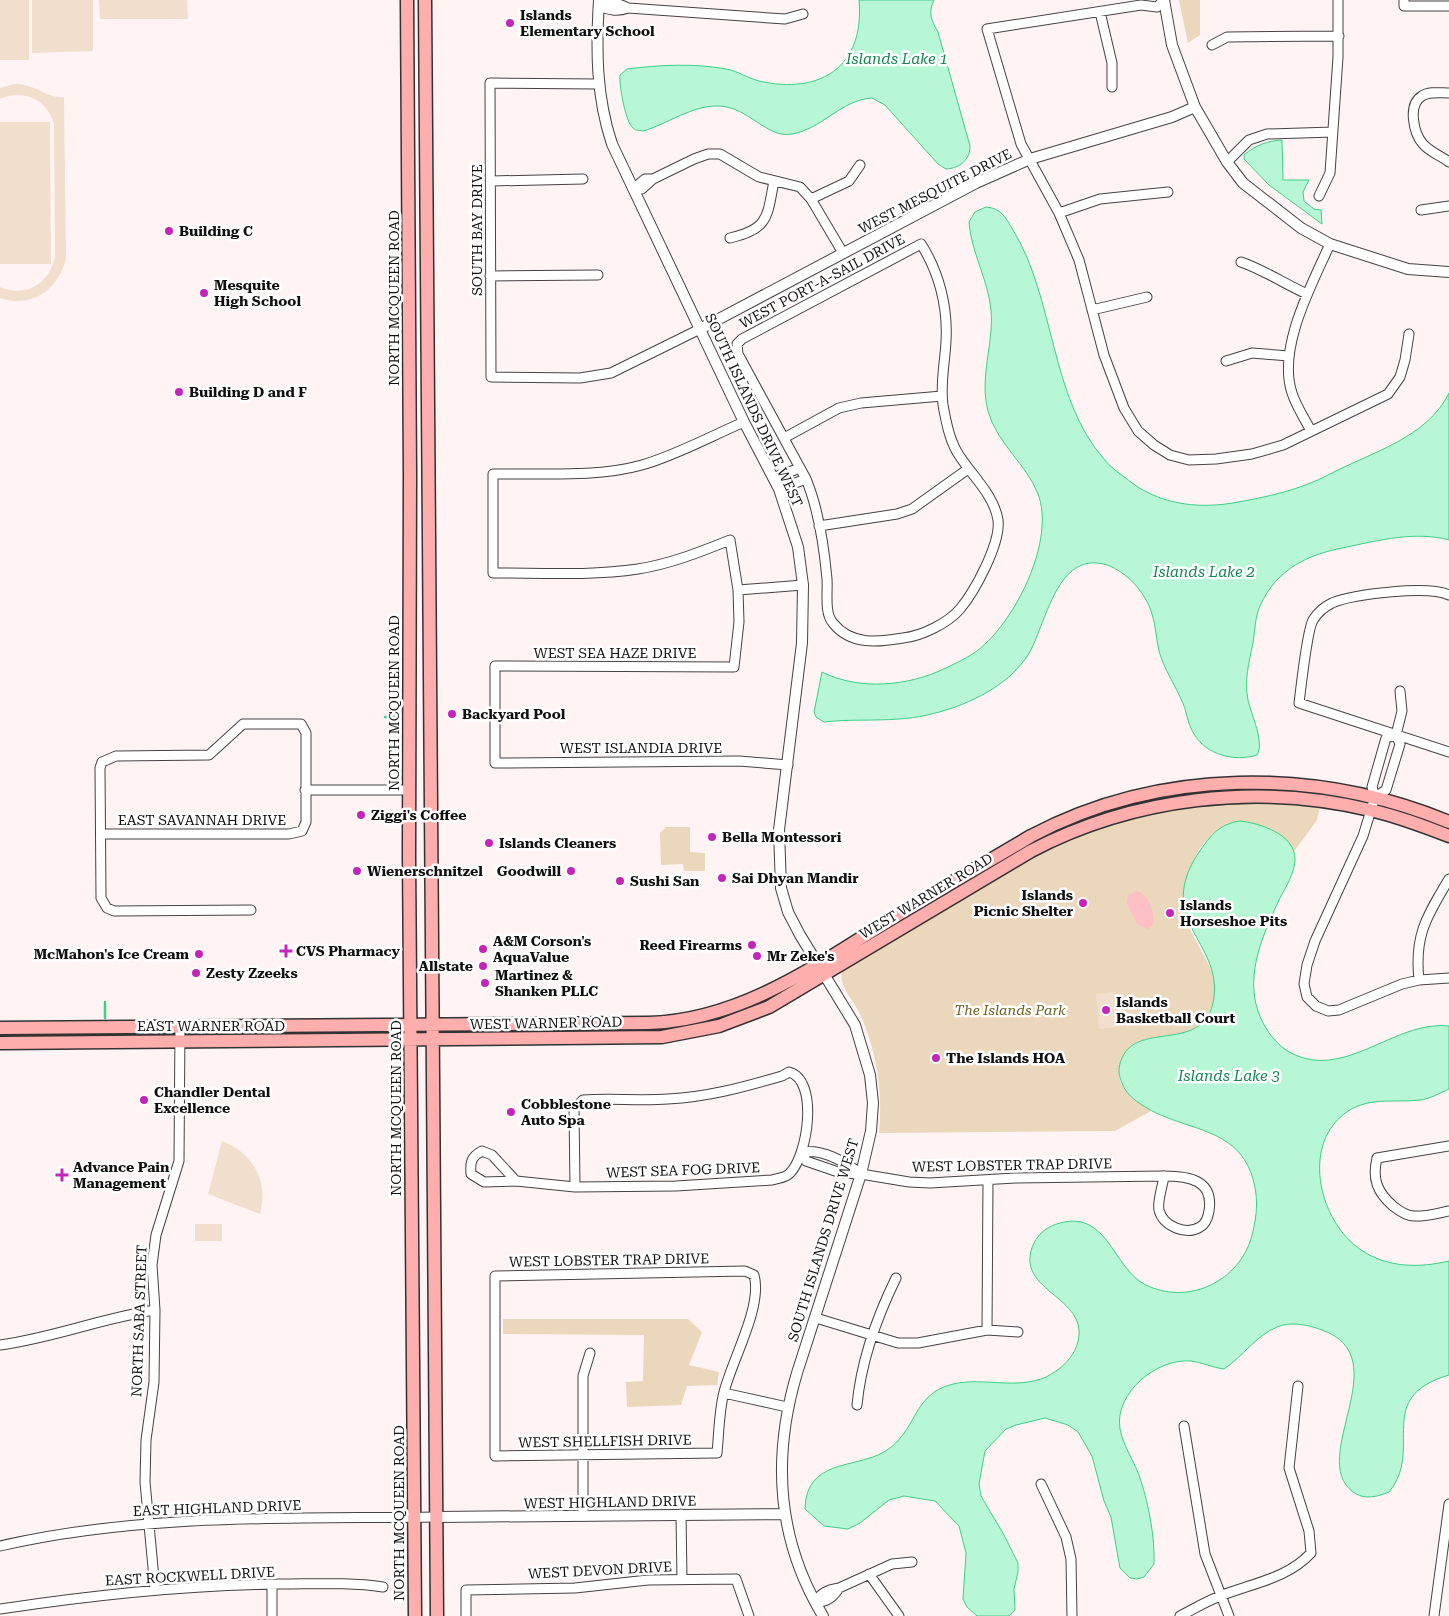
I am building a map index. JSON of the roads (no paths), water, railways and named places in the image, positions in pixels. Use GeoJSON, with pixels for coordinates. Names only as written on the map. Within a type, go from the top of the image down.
{"type":"FeatureCollection","features":[{"type":"Feature","properties":{"kind":"main road","name":"NORTH MCQUEEN ROAD"},"geometry":{"type":"LineString","coordinates":[[407,0],[410,897],[421,1026],[434,1278],[437,1616]]}},
{"type":"Feature","properties":{"kind":"main road","name":"NORTH MCQUEEN ROAD"},"geometry":{"type":"LineString","coordinates":[[415,1616],[412,1278],[421,1026],[431,902],[426,0]]}},
{"type":"Feature","properties":{"kind":"main road","name":"WEST WARNER ROAD"},"geometry":{"type":"LineString","coordinates":[[421,1039],[649,1037],[686,1034],[743,1018],[785,998],[820,970],[1038,832],[1086,812],[1127,799],[1196,786],[1256,782],[1335,788],[1374,797],[1449,822]]}},
{"type":"Feature","properties":{"kind":"main road"},"geometry":{"type":"LineString","coordinates":[[409,790],[430,790]]}},
{"type":"Feature","properties":{"kind":"main road","name":"WEST WARNER ROAD"},"geometry":{"type":"LineString","coordinates":[[421,1026],[648,1022],[694,1017],[737,1005],[820,970],[1052,840],[1115,817],[1173,804],[1235,797],[1294,797],[1370,810],[1449,836]]}},
{"type":"Feature","properties":{"kind":"main road"},"geometry":{"type":"LineString","coordinates":[[410,897],[431,902]]}},
{"type":"Feature","properties":{"kind":"main road"},"geometry":{"type":"LineString","coordinates":[[648,1022],[649,1037]]}},
{"type":"Feature","properties":{"kind":"main road","name":"EAST WARNER ROAD"},"geometry":{"type":"LineString","coordinates":[[0,1028],[421,1026]]}},
{"type":"Feature","properties":{"kind":"main road","name":"EAST WARNER ROAD"},"geometry":{"type":"LineString","coordinates":[[0,1043],[421,1039]]}},
{"type":"Feature","properties":{"kind":"main road"},"geometry":{"type":"LineString","coordinates":[[412,1278],[434,1278]]}},
{"type":"Feature","properties":{"kind":"street"},"geometry":{"type":"LineString","coordinates":[[1164,0],[1157,7],[1145,3],[1100,12],[987,29],[1021,144],[1060,213],[1080,260],[1104,355],[1124,408],[1138,431],[1154,445],[1170,455],[1189,460],[1216,459],[1252,454],[1283,445],[1388,394],[1400,377],[1409,334]]}},
{"type":"Feature","properties":{"kind":"street"},"geometry":{"type":"LineString","coordinates":[[1164,0],[1172,45],[1195,107],[1227,162],[1243,183],[1271,207],[1301,228],[1330,244],[1408,269],[1449,272]]}},
{"type":"Feature","properties":{"kind":"street"},"geometry":{"type":"LineString","coordinates":[[1319,196],[1330,173],[1339,36],[1338,0]]}},
{"type":"Feature","properties":{"kind":"street"},"geometry":{"type":"LineString","coordinates":[[599,3],[620,4],[628,8],[785,19],[803,14]]}},
{"type":"Feature","properties":{"kind":"street","name":"SOUTH ISLANDS DRIVE WEST"},"geometry":{"type":"LineString","coordinates":[[599,3],[596,35],[598,84],[605,124],[633,189],[744,422],[779,489],[798,547],[803,585],[802,642],[779,830],[781,888],[788,912],[820,970],[840,997],[855,1025],[870,1074],[873,1103],[871,1131],[861,1174],[787,1407],[782,1439],[785,1514],[792,1547],[803,1580],[823,1616]]}},
{"type":"Feature","properties":{"kind":"street"},"geometry":{"type":"LineString","coordinates":[[1404,3],[1449,6]]}},
{"type":"Feature","properties":{"kind":"street"},"geometry":{"type":"LineString","coordinates":[[1100,12],[1112,63],[1112,87]]}},
{"type":"Feature","properties":{"kind":"street"},"geometry":{"type":"LineString","coordinates":[[1212,45],[1227,36],[1339,36]]}},
{"type":"Feature","properties":{"kind":"street","name":"SOUTH BAY DRIVE"},"geometry":{"type":"LineString","coordinates":[[598,84],[490,83],[490,378],[580,378],[611,372],[700,329]]}},
{"type":"Feature","properties":{"kind":"street"},"geometry":{"type":"LineString","coordinates":[[1449,93],[1422,96],[1414,106],[1415,131],[1424,146],[1449,162]]}},
{"type":"Feature","properties":{"kind":"street","name":"WEST MESQUITE DRIVE"},"geometry":{"type":"LineString","coordinates":[[700,329],[960,190],[1030,159],[1172,117],[1195,107]]}},
{"type":"Feature","properties":{"kind":"street"},"geometry":{"type":"LineString","coordinates":[[1227,162],[1249,140],[1267,134],[1333,132]]}},
{"type":"Feature","properties":{"kind":"street"},"geometry":{"type":"LineString","coordinates":[[633,189],[645,178],[653,178],[701,156],[720,154],[733,160],[745,170],[774,181],[800,187],[811,199],[843,253]]}},
{"type":"Feature","properties":{"kind":"street"},"geometry":{"type":"LineString","coordinates":[[811,199],[849,181],[860,166]]}},
{"type":"Feature","properties":{"kind":"street"},"geometry":{"type":"LineString","coordinates":[[491,181],[583,179]]}},
{"type":"Feature","properties":{"kind":"street"},"geometry":{"type":"LineString","coordinates":[[730,238],[751,233],[762,224],[768,212],[774,181]]}},
{"type":"Feature","properties":{"kind":"street"},"geometry":{"type":"LineString","coordinates":[[1060,213],[1100,199],[1168,192]]}},
{"type":"Feature","properties":{"kind":"street"},"geometry":{"type":"LineString","coordinates":[[1421,210],[1449,206]]}},
{"type":"Feature","properties":{"kind":"street","name":"WEST PORT-A-SAIL DRIVE"},"geometry":{"type":"LineString","coordinates":[[784,438],[738,354],[737,344],[742,339],[921,244],[932,261],[941,292],[946,322],[942,396]]}},
{"type":"Feature","properties":{"kind":"street"},"geometry":{"type":"LineString","coordinates":[[1311,431],[1292,394],[1288,376],[1289,356],[1307,294],[1330,244]]}},
{"type":"Feature","properties":{"kind":"street"},"geometry":{"type":"LineString","coordinates":[[1241,262],[1260,269],[1278,281],[1307,294]]}},
{"type":"Feature","properties":{"kind":"street"},"geometry":{"type":"LineString","coordinates":[[490,276],[598,275]]}},
{"type":"Feature","properties":{"kind":"street"},"geometry":{"type":"LineString","coordinates":[[1092,310],[1147,297]]}},
{"type":"Feature","properties":{"kind":"street"},"geometry":{"type":"LineString","coordinates":[[1226,361],[1252,354],[1289,356]]}},
{"type":"Feature","properties":{"kind":"street"},"geometry":{"type":"LineString","coordinates":[[942,396],[947,428],[956,451],[993,504],[998,520],[998,538],[984,570],[959,610],[940,624],[909,638],[878,642],[861,641],[846,634],[832,622],[828,608],[827,580],[815,500],[784,438],[839,408],[861,403],[942,396]]}},
{"type":"Feature","properties":{"kind":"street"},"geometry":{"type":"LineString","coordinates":[[744,422],[642,465],[611,471],[493,474],[493,573],[600,573],[638,569],[674,562],[730,540],[738,590],[803,585]]}},
{"type":"Feature","properties":{"kind":"street"},"geometry":{"type":"LineString","coordinates":[[773,478],[800,468]]}},
{"type":"Feature","properties":{"kind":"street"},"geometry":{"type":"LineString","coordinates":[[819,526],[897,514],[912,509],[968,469]]}},
{"type":"Feature","properties":{"kind":"street"},"geometry":{"type":"LineString","coordinates":[[779,489],[806,479]]}},
{"type":"Feature","properties":{"kind":"street","name":"WEST SEA HAZE DRIVE"},"geometry":{"type":"LineString","coordinates":[[495,763],[495,666],[734,667],[739,622],[738,590]]}},
{"type":"Feature","properties":{"kind":"street"},"geometry":{"type":"LineString","coordinates":[[1449,595],[1440,591],[1413,590],[1333,602],[1320,610],[1311,622],[1299,703],[1449,752]]}},
{"type":"Feature","properties":{"kind":"street"},"geometry":{"type":"LineString","coordinates":[[1374,797],[1386,790],[1400,744],[1396,735],[1402,711],[1400,691]]}},
{"type":"Feature","properties":{"kind":"street"},"geometry":{"type":"LineString","coordinates":[[251,910],[114,911],[107,908],[101,898],[100,768],[102,762],[116,756],[209,755],[238,727],[248,723],[295,723],[305,728],[306,733],[306,790],[409,790]]}},
{"type":"Feature","properties":{"kind":"street"},"geometry":{"type":"LineString","coordinates":[[1396,735],[1386,738],[1372,787],[1374,797],[1363,836],[1306,965],[1304,984],[1306,997],[1316,1006],[1328,1011],[1339,1010],[1419,980],[1449,978]]}},
{"type":"Feature","properties":{"kind":"street","name":"WEST ISLANDIA DRIVE"},"geometry":{"type":"LineString","coordinates":[[495,763],[739,762],[788,765]]}},
{"type":"Feature","properties":{"kind":"street","name":"EAST SAVANNAH DRIVE"},"geometry":{"type":"LineString","coordinates":[[101,834],[289,834],[302,830],[306,822],[306,790]]}},
{"type":"Feature","properties":{"kind":"street"},"geometry":{"type":"LineString","coordinates":[[1419,980],[1416,957],[1420,934],[1428,915],[1449,879]]}},
{"type":"Feature","properties":{"kind":"street"},"geometry":{"type":"LineString","coordinates":[[178,911],[178,920]]}},
{"type":"Feature","properties":{"kind":"street","name":"NORTH SABA STREET"},"geometry":{"type":"LineString","coordinates":[[155,1589],[148,1523],[145,1450],[154,1382],[155,1310],[152,1265],[156,1235],[179,1161],[180,1026]]}},
{"type":"Feature","properties":{"kind":"street"},"geometry":{"type":"LineString","coordinates":[[575,1187],[573,1115],[578,1103],[583,1100],[668,1099],[729,1092],[782,1076],[789,1072],[797,1074],[805,1087],[807,1101],[806,1126],[802,1152],[812,1150],[845,1162],[861,1174]]}},
{"type":"Feature","properties":{"kind":"street"},"geometry":{"type":"LineString","coordinates":[[1449,1146],[1376,1158],[1374,1170],[1376,1184],[1381,1196],[1398,1210],[1413,1216],[1449,1211]]}},
{"type":"Feature","properties":{"kind":"street","name":"WEST SEA FOG DRIVE"},"geometry":{"type":"LineString","coordinates":[[516,1181],[492,1155],[482,1151],[474,1155],[470,1164],[471,1174],[484,1182],[516,1181],[575,1187],[676,1186],[772,1180],[790,1173],[802,1152]]}},
{"type":"Feature","properties":{"kind":"street","name":"WEST LOBSTER TRAP DRIVE"},"geometry":{"type":"LineString","coordinates":[[861,1174],[909,1182],[1164,1176],[1181,1176],[1196,1180],[1208,1190],[1211,1202],[1208,1218],[1200,1227],[1189,1230],[1175,1228],[1165,1220],[1159,1209],[1164,1176]]}},
{"type":"Feature","properties":{"kind":"street"},"geometry":{"type":"LineString","coordinates":[[987,1330],[988,1180]]}},
{"type":"Feature","properties":{"kind":"street","name":"WEST LOBSTER TRAP DRIVE"},"geometry":{"type":"LineString","coordinates":[[494,1456],[494,1276],[745,1272],[754,1275],[757,1287],[754,1303],[724,1393]]}},
{"type":"Feature","properties":{"kind":"street"},"geometry":{"type":"LineString","coordinates":[[857,1406],[860,1379],[873,1336],[886,1299],[896,1278]]}},
{"type":"Feature","properties":{"kind":"street"},"geometry":{"type":"LineString","coordinates":[[0,1345],[47,1336],[119,1315],[155,1310]]}},
{"type":"Feature","properties":{"kind":"street"},"geometry":{"type":"LineString","coordinates":[[816,1318],[898,1343],[918,1343],[987,1330],[1018,1332]]}},
{"type":"Feature","properties":{"kind":"street"},"geometry":{"type":"LineString","coordinates":[[583,1516],[583,1376],[590,1353]]}},
{"type":"Feature","properties":{"kind":"street"},"geometry":{"type":"LineString","coordinates":[[1180,1616],[1220,1596],[1282,1575],[1299,1566],[1311,1553],[1309,1531],[1289,1468],[1298,1386]]}},
{"type":"Feature","properties":{"kind":"street"},"geometry":{"type":"LineString","coordinates":[[724,1393],[787,1407]]}},
{"type":"Feature","properties":{"kind":"street","name":"WEST SHELLFISH DRIVE"},"geometry":{"type":"LineString","coordinates":[[494,1456],[717,1453],[724,1393]]}},
{"type":"Feature","properties":{"kind":"street"},"geometry":{"type":"LineString","coordinates":[[1184,1426],[1199,1530],[1205,1554],[1229,1616]]}},
{"type":"Feature","properties":{"kind":"street"},"geometry":{"type":"LineString","coordinates":[[1041,1484],[1066,1537],[1071,1559],[1072,1616]]}},
{"type":"Feature","properties":{"kind":"street"},"geometry":{"type":"LineString","coordinates":[[1434,1616],[1444,1572],[1449,1504]]}},
{"type":"Feature","properties":{"kind":"street"},"geometry":{"type":"LineString","coordinates":[[680,1514],[682,1579]]}},
{"type":"Feature","properties":{"kind":"street","name":"WEST HIGHLAND DRIVE"},"geometry":{"type":"LineString","coordinates":[[436,1517],[785,1514]]}},
{"type":"Feature","properties":{"kind":"street","name":"EAST HIGHLAND DRIVE"},"geometry":{"type":"LineString","coordinates":[[0,1546],[70,1533],[148,1523],[238,1519],[436,1517]]}},
{"type":"Feature","properties":{"kind":"street"},"geometry":{"type":"LineString","coordinates":[[815,1602],[820,1594],[839,1588],[892,1564],[912,1562]]}},
{"type":"Feature","properties":{"kind":"street"},"geometry":{"type":"LineString","coordinates":[[869,1574],[900,1616]]}},
{"type":"Feature","properties":{"kind":"street","name":"WEST DEVON DRIVE"},"geometry":{"type":"LineString","coordinates":[[466,1616],[466,1590],[575,1588],[648,1580],[736,1579],[749,1616]]}},
{"type":"Feature","properties":{"kind":"street","name":"EAST ROCKWELL DRIVE"},"geometry":{"type":"LineString","coordinates":[[0,1609],[155,1589],[272,1584],[359,1583],[383,1587]]}},
{"type":"Feature","properties":{"kind":"street"},"geometry":{"type":"LineString","coordinates":[[272,1584],[272,1616]]}},
{"type":"Feature","properties":{"kind":"water","name":"Islands Lake 1"},"geometry":{"type":"Polygon","coordinates":[[[859,0],[934,0],[931,16],[938,32],[970,146],[966,159],[960,165],[946,169],[938,164],[885,105],[872,98],[851,104],[813,127],[792,134],[774,132],[740,111],[719,106],[699,109],[643,131],[634,129],[629,123],[623,102],[620,80],[620,75],[627,69],[676,65],[714,67],[730,70],[759,81],[781,84],[801,84],[819,79],[834,71],[846,59],[854,43],[859,23],[859,0]]]}},
{"type":"Feature","properties":{"kind":"water"},"geometry":{"type":"Polygon","coordinates":[[[1282,140],[1283,180],[1309,180],[1303,192],[1304,201],[1314,209],[1321,210],[1322,224],[1269,185],[1244,159],[1244,155],[1257,146],[1271,141],[1282,140]]]}},
{"type":"Feature","properties":{"kind":"water","name":"Islands Lake 2"},"geometry":{"type":"Polygon","coordinates":[[[986,207],[996,209],[1005,218],[1027,257],[1063,378],[1073,407],[1086,434],[1112,467],[1151,494],[1177,503],[1219,505],[1246,501],[1295,489],[1319,480],[1413,433],[1427,422],[1449,393],[1449,540],[1436,537],[1411,536],[1333,550],[1296,565],[1275,582],[1258,610],[1248,672],[1248,700],[1257,728],[1259,743],[1257,755],[1240,758],[1222,755],[1213,752],[1199,741],[1192,730],[1183,703],[1161,658],[1153,619],[1145,598],[1135,584],[1122,573],[1107,565],[1090,563],[1076,568],[1064,579],[1055,593],[1028,655],[1023,662],[1008,678],[982,695],[941,712],[912,718],[824,722],[816,717],[814,712],[822,672],[852,682],[884,684],[916,679],[946,668],[976,651],[997,631],[1010,614],[1030,575],[1042,532],[1042,512],[1038,494],[1033,483],[992,423],[986,398],[985,386],[991,335],[991,310],[987,287],[970,233],[969,222],[975,212],[986,207]]]}},
{"type":"Feature","properties":{"kind":"water","name":"Islands Lake 3"},"geometry":{"type":"Polygon","coordinates":[[[1240,821],[1257,824],[1275,831],[1289,843],[1295,859],[1292,874],[1263,939],[1255,968],[1255,997],[1258,1011],[1266,1028],[1277,1042],[1286,1050],[1307,1059],[1327,1060],[1367,1049],[1407,1032],[1428,1027],[1449,1026],[1449,1089],[1424,1099],[1371,1102],[1353,1108],[1344,1114],[1331,1128],[1323,1146],[1320,1165],[1321,1184],[1326,1204],[1335,1222],[1347,1238],[1361,1250],[1382,1260],[1404,1265],[1426,1265],[1449,1261],[1449,1375],[1426,1385],[1412,1397],[1406,1411],[1403,1458],[1399,1475],[1389,1492],[1366,1497],[1353,1492],[1342,1476],[1340,1456],[1354,1384],[1353,1362],[1344,1343],[1322,1330],[1300,1324],[1282,1325],[1263,1335],[1224,1369],[1191,1361],[1165,1365],[1152,1372],[1140,1380],[1131,1391],[1124,1403],[1120,1416],[1120,1429],[1147,1501],[1152,1533],[1154,1564],[1144,1577],[1137,1579],[1130,1578],[1120,1568],[1111,1517],[1104,1501],[1092,1456],[1078,1432],[1068,1425],[1045,1418],[1006,1429],[985,1451],[979,1484],[981,1496],[1018,1563],[1014,1589],[1015,1610],[1009,1616],[977,1616],[967,1607],[963,1599],[966,1553],[959,1526],[935,1501],[904,1496],[889,1500],[860,1523],[848,1529],[824,1526],[805,1509],[807,1493],[814,1481],[823,1473],[872,1457],[884,1452],[895,1444],[929,1396],[939,1389],[965,1382],[1023,1383],[1035,1381],[1050,1375],[1066,1362],[1075,1350],[1079,1332],[1075,1318],[1066,1306],[1034,1274],[1030,1260],[1034,1243],[1044,1230],[1056,1224],[1076,1221],[1089,1225],[1109,1243],[1125,1267],[1135,1277],[1146,1285],[1162,1291],[1193,1291],[1208,1286],[1221,1279],[1233,1269],[1243,1256],[1252,1235],[1257,1205],[1256,1190],[1247,1164],[1236,1149],[1223,1139],[1155,1113],[1139,1103],[1125,1089],[1119,1070],[1122,1058],[1130,1047],[1156,1037],[1186,1032],[1199,1026],[1209,1015],[1214,997],[1214,977],[1208,960],[1192,929],[1186,913],[1183,895],[1187,875],[1207,841],[1221,828],[1240,821]]]}},
{"type":"Feature","properties":{"kind":"waterway"},"geometry":{"type":"LineString","coordinates":[[385,717],[400,717]]}},
{"type":"Feature","properties":{"kind":"waterway"},"geometry":{"type":"LineString","coordinates":[[105,1002],[105,1018]]}},
{"type":"Feature","properties":{"kind":"place","name":"Islands Elementary School"},"geometry":{"type":"Point","coordinates":[510,23]}},
{"type":"Feature","properties":{"kind":"place","name":"Building C"},"geometry":{"type":"Point","coordinates":[169,231]}},
{"type":"Feature","properties":{"kind":"place","name":"Mesquite High School"},"geometry":{"type":"Point","coordinates":[204,293]}},
{"type":"Feature","properties":{"kind":"place","name":"Building D and F"},"geometry":{"type":"Point","coordinates":[179,392]}},
{"type":"Feature","properties":{"kind":"place","name":"Backyard Pool"},"geometry":{"type":"Point","coordinates":[452,714]}},
{"type":"Feature","properties":{"kind":"place","name":"Ziggi's Coffee"},"geometry":{"type":"Point","coordinates":[361,815]}},
{"type":"Feature","properties":{"kind":"place","name":"Bella Montessori"},"geometry":{"type":"Point","coordinates":[712,837]}},
{"type":"Feature","properties":{"kind":"place","name":"Islands Cleaners"},"geometry":{"type":"Point","coordinates":[489,843]}},
{"type":"Feature","properties":{"kind":"place","name":"Wienerschnitzel"},"geometry":{"type":"Point","coordinates":[357,871]}},
{"type":"Feature","properties":{"kind":"place","name":"Goodwill"},"geometry":{"type":"Point","coordinates":[571,871]}},
{"type":"Feature","properties":{"kind":"place","name":"Sai Dhyan Mandir"},"geometry":{"type":"Point","coordinates":[722,878]}},
{"type":"Feature","properties":{"kind":"place","name":"Sushi San"},"geometry":{"type":"Point","coordinates":[620,881]}},
{"type":"Feature","properties":{"kind":"place","name":"Islands Picnic Shelter"},"geometry":{"type":"Point","coordinates":[1083,903]}},
{"type":"Feature","properties":{"kind":"place","name":"Islands Horseshoe Pits"},"geometry":{"type":"Point","coordinates":[1170,913]}},
{"type":"Feature","properties":{"kind":"place","name":"Reed Firearms"},"geometry":{"type":"Point","coordinates":[752,945]}},
{"type":"Feature","properties":{"kind":"place","name":"A&M Corson's AquaValue"},"geometry":{"type":"Point","coordinates":[483,949]}},
{"type":"Feature","properties":{"kind":"place","name":"CVS Pharmacy"},"geometry":{"type":"Point","coordinates":[286,951]}},
{"type":"Feature","properties":{"kind":"place","name":"McMahon's Ice Cream"},"geometry":{"type":"Point","coordinates":[199,954]}},
{"type":"Feature","properties":{"kind":"place","name":"Mr Zeke's"},"geometry":{"type":"Point","coordinates":[757,956]}},
{"type":"Feature","properties":{"kind":"place","name":"Allstate"},"geometry":{"type":"Point","coordinates":[483,966]}},
{"type":"Feature","properties":{"kind":"place","name":"Zesty Zzeeks"},"geometry":{"type":"Point","coordinates":[196,973]}},
{"type":"Feature","properties":{"kind":"place","name":"Martinez & Shanken PLLC"},"geometry":{"type":"Point","coordinates":[485,983]}},
{"type":"Feature","properties":{"kind":"place","name":"Islands Basketball Court"},"geometry":{"type":"Point","coordinates":[1106,1010]}},
{"type":"Feature","properties":{"kind":"place","name":"The Islands HOA"},"geometry":{"type":"Point","coordinates":[936,1058]}},
{"type":"Feature","properties":{"kind":"place","name":"Chandler Dental Excellence"},"geometry":{"type":"Point","coordinates":[144,1100]}},
{"type":"Feature","properties":{"kind":"place","name":"Cobblestone Auto Spa"},"geometry":{"type":"Point","coordinates":[511,1112]}},
{"type":"Feature","properties":{"kind":"place","name":"Advance Pain Management"},"geometry":{"type":"Point","coordinates":[62,1175]}},
{"type":"Feature","properties":{"kind":"park label","name":"The Islands Park"},"geometry":{"type":"Point","coordinates":[1010,1010]}}]}
